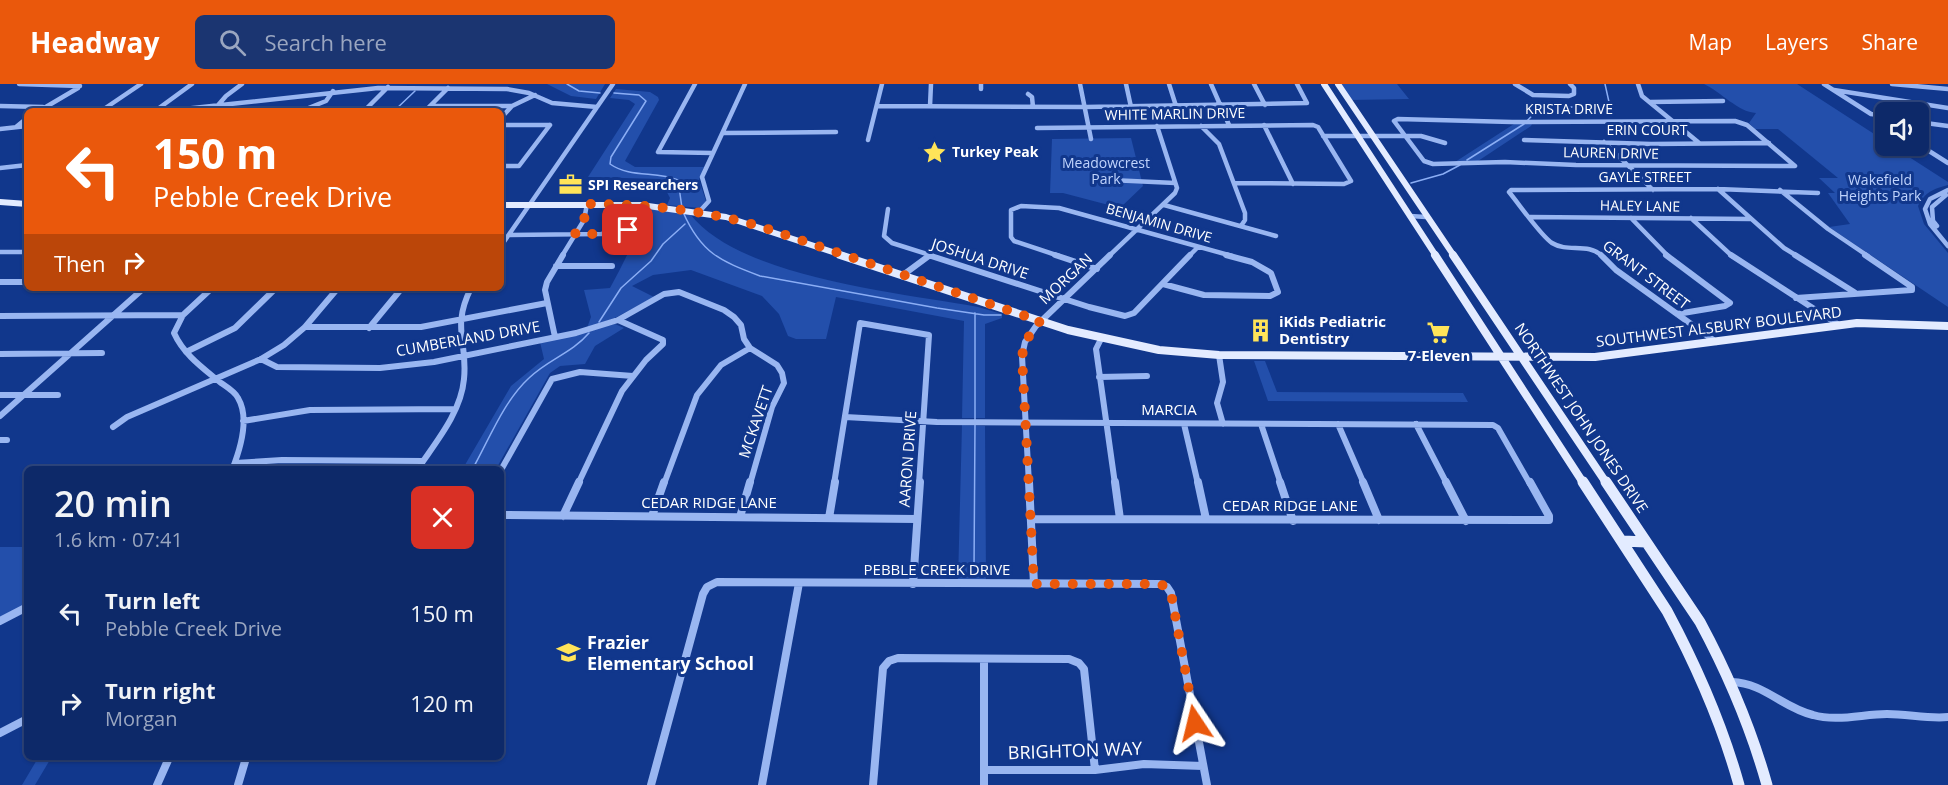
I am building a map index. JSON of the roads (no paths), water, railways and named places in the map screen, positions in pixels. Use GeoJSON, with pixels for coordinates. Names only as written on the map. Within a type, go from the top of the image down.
{"type":"FeatureCollection","features":[{"type":"Feature","properties":{"kind":"main road","name":"NORTHWEST JOHN JONES DRIVE"},"geometry":{"type":"LineString","coordinates":[[1324,84],[1667,611],[1689,651],[1730,748],[1739,785]]}},
{"type":"Feature","properties":{"kind":"main road","name":"NORTHWEST JOHN JONES DRIVE"},"geometry":{"type":"LineString","coordinates":[[1338,84],[1700,622],[1732,682],[1750,727],[1767,785]]}},
{"type":"Feature","properties":{"kind":"main road"},"geometry":{"type":"LineString","coordinates":[[0,202],[24,204]]}},
{"type":"Feature","properties":{"kind":"main road","name":"SOUTHWEST ALSBURY BOULEVARD"},"geometry":{"type":"LineString","coordinates":[[504,206],[587,204],[672,208],[699,212],[762,227],[1040,321],[1101,339],[1159,350],[1219,355],[1618,356],[1839,325],[1948,324]]}},
{"type":"Feature","properties":{"kind":"main road"},"geometry":{"type":"LineString","coordinates":[[1623,542],[1646,542]]}},
{"type":"Feature","properties":{"kind":"street"},"geometry":{"type":"LineString","coordinates":[[19,84],[82,85]]}},
{"type":"Feature","properties":{"kind":"street"},"geometry":{"type":"LineString","coordinates":[[105,108],[141,84]]}},
{"type":"Feature","properties":{"kind":"street"},"geometry":{"type":"LineString","coordinates":[[159,108],[192,84]]}},
{"type":"Feature","properties":{"kind":"street"},"geometry":{"type":"LineString","coordinates":[[216,108],[242,84]]}},
{"type":"Feature","properties":{"kind":"street"},"geometry":{"type":"LineString","coordinates":[[504,242],[613,84]]}},
{"type":"Feature","properties":{"kind":"street"},"geometry":{"type":"LineString","coordinates":[[695,84],[658,153],[713,153]]}},
{"type":"Feature","properties":{"kind":"street"},"geometry":{"type":"LineString","coordinates":[[699,212],[709,201],[702,177],[745,84]]}},
{"type":"Feature","properties":{"kind":"street"},"geometry":{"type":"LineString","coordinates":[[868,140],[882,84]]}},
{"type":"Feature","properties":{"kind":"street"},"geometry":{"type":"LineString","coordinates":[[930,106],[932,84]]}},
{"type":"Feature","properties":{"kind":"street"},"geometry":{"type":"LineString","coordinates":[[1080,84],[1091,138]]}},
{"type":"Feature","properties":{"kind":"street"},"geometry":{"type":"LineString","coordinates":[[1126,84],[1131,106]]}},
{"type":"Feature","properties":{"kind":"street"},"geometry":{"type":"LineString","coordinates":[[1169,84],[1176,106]]}},
{"type":"Feature","properties":{"kind":"street"},"geometry":{"type":"LineString","coordinates":[[1211,84],[1229,125]]}},
{"type":"Feature","properties":{"kind":"street"},"geometry":{"type":"LineString","coordinates":[[1254,84],[1264,105]]}},
{"type":"Feature","properties":{"kind":"street"},"geometry":{"type":"LineString","coordinates":[[878,106],[1085,107],[1306,103],[1297,84]]}},
{"type":"Feature","properties":{"kind":"street"},"geometry":{"type":"LineString","coordinates":[[1515,84],[1526,94],[1573,95],[1574,88],[1570,84]]}},
{"type":"Feature","properties":{"kind":"street"},"geometry":{"type":"LineString","coordinates":[[1638,84],[1640,94],[1698,142]]}},
{"type":"Feature","properties":{"kind":"street"},"geometry":{"type":"LineString","coordinates":[[1824,84],[1875,115]]}},
{"type":"Feature","properties":{"kind":"street"},"geometry":{"type":"LineString","coordinates":[[1892,84],[1948,89]]}},
{"type":"Feature","properties":{"kind":"street"},"geometry":{"type":"LineString","coordinates":[[0,106],[46,107],[82,85]]}},
{"type":"Feature","properties":{"kind":"street"},"geometry":{"type":"LineString","coordinates":[[192,108],[263,102],[309,92],[389,86],[507,89],[535,95],[564,106],[597,107]]}},
{"type":"Feature","properties":{"kind":"street"},"geometry":{"type":"LineString","coordinates":[[367,108],[389,86]]}},
{"type":"Feature","properties":{"kind":"street"},"geometry":{"type":"LineString","coordinates":[[430,106],[448,88]]}},
{"type":"Feature","properties":{"kind":"street"},"geometry":{"type":"LineString","coordinates":[[1941,89],[1948,94]]}},
{"type":"Feature","properties":{"kind":"street"},"geometry":{"type":"LineString","coordinates":[[1834,90],[1948,108]]}},
{"type":"Feature","properties":{"kind":"street"},"geometry":{"type":"LineString","coordinates":[[308,108],[326,101],[333,91]]}},
{"type":"Feature","properties":{"kind":"street"},"geometry":{"type":"LineString","coordinates":[[1028,94],[1032,97],[1033,107]]}},
{"type":"Feature","properties":{"kind":"street"},"geometry":{"type":"LineString","coordinates":[[504,115],[512,106],[535,95]]}},
{"type":"Feature","properties":{"kind":"street"},"geometry":{"type":"LineString","coordinates":[[981,99],[981,107]]}},
{"type":"Feature","properties":{"kind":"street"},"geometry":{"type":"LineString","coordinates":[[1650,102],[1723,101]]}},
{"type":"Feature","properties":{"kind":"street"},"geometry":{"type":"LineString","coordinates":[[430,106],[512,106]]}},
{"type":"Feature","properties":{"kind":"street"},"geometry":{"type":"LineString","coordinates":[[16,127],[24,120]]}},
{"type":"Feature","properties":{"kind":"street","name":"KRISTA DRIVE"},"geometry":{"type":"LineString","coordinates":[[1405,136],[1394,120],[1743,122],[1769,143]]}},
{"type":"Feature","properties":{"kind":"street"},"geometry":{"type":"LineString","coordinates":[[1929,123],[1948,126]]}},
{"type":"Feature","properties":{"kind":"street"},"geometry":{"type":"LineString","coordinates":[[504,125],[550,125],[519,166],[504,166]]}},
{"type":"Feature","properties":{"kind":"street"},"geometry":{"type":"LineString","coordinates":[[1264,125],[1293,184]]}},
{"type":"Feature","properties":{"kind":"street","name":"WHITE MARLIN DRIVE"},"geometry":{"type":"LineString","coordinates":[[1037,128],[1313,125],[1318,127],[1323,136]]}},
{"type":"Feature","properties":{"kind":"street"},"geometry":{"type":"LineString","coordinates":[[0,129],[24,126]]}},
{"type":"Feature","properties":{"kind":"street"},"geometry":{"type":"LineString","coordinates":[[1110,180],[1175,183],[1157,126]]}},
{"type":"Feature","properties":{"kind":"street"},"geometry":{"type":"LineString","coordinates":[[1201,126],[1219,144],[1245,213],[1245,220],[1241,226]]}},
{"type":"Feature","properties":{"kind":"street"},"geometry":{"type":"LineString","coordinates":[[723,133],[836,132]]}},
{"type":"Feature","properties":{"kind":"street"},"geometry":{"type":"LineString","coordinates":[[1323,136],[1421,136],[1445,142]]}},
{"type":"Feature","properties":{"kind":"street"},"geometry":{"type":"LineString","coordinates":[[1234,183],[1349,183],[1351,181],[1323,136]]}},
{"type":"Feature","properties":{"kind":"street","name":"LAUREN DRIVE"},"geometry":{"type":"LineString","coordinates":[[1405,136],[1428,163],[1538,162],[1628,166],[1795,166],[1769,143]]}},
{"type":"Feature","properties":{"kind":"street","name":"ERIN COURT"},"geometry":{"type":"LineString","coordinates":[[1524,140],[1651,144],[1769,143]]}},
{"type":"Feature","properties":{"kind":"street"},"geometry":{"type":"LineString","coordinates":[[1604,142],[1653,190]]}},
{"type":"Feature","properties":{"kind":"street"},"geometry":{"type":"LineString","coordinates":[[1929,151],[1948,163]]}},
{"type":"Feature","properties":{"kind":"street"},"geometry":{"type":"LineString","coordinates":[[0,168],[24,166]]}},
{"type":"Feature","properties":{"kind":"street","name":"MORGAN"},"geometry":{"type":"LineString","coordinates":[[1034,584],[1022,356],[1025,342],[1040,321],[1164,205],[1175,193],[1175,183]]}},
{"type":"Feature","properties":{"kind":"street"},"geometry":{"type":"LineString","coordinates":[[1718,189],[1784,248],[1854,292]]}},
{"type":"Feature","properties":{"kind":"street","name":"GAYLE STREET"},"geometry":{"type":"LineString","coordinates":[[1510,190],[1718,189],[1818,193]]}},
{"type":"Feature","properties":{"kind":"street","name":"GRANT STREET"},"geometry":{"type":"LineString","coordinates":[[1510,190],[1509,192],[1552,243],[1564,247],[1594,250],[1616,270],[1716,342]]}},
{"type":"Feature","properties":{"kind":"street"},"geometry":{"type":"LineString","coordinates":[[1780,190],[1828,229],[1912,287],[1912,290],[1854,292],[1796,298]]}},
{"type":"Feature","properties":{"kind":"street"},"geometry":{"type":"LineString","coordinates":[[1948,192],[1936,202],[1931,213],[1933,221],[1948,240]]}},
{"type":"Feature","properties":{"kind":"street"},"geometry":{"type":"LineString","coordinates":[[1948,192],[1930,199],[1925,209],[1930,224],[1948,246]]}},
{"type":"Feature","properties":{"kind":"street"},"geometry":{"type":"LineString","coordinates":[[555,337],[545,290],[556,266],[584,220],[587,204]]}},
{"type":"Feature","properties":{"kind":"street"},"geometry":{"type":"LineString","coordinates":[[1164,205],[1276,236]]}},
{"type":"Feature","properties":{"kind":"street","name":"BENJAMIN DRIVE"},"geometry":{"type":"LineString","coordinates":[[1097,269],[1014,241],[1011,237],[1011,210],[1014,207],[1059,208],[1198,247],[1263,267],[1270,273],[1278,292],[1276,295],[1204,295],[1163,284]]}},
{"type":"Feature","properties":{"kind":"street","name":"JOSHUA DRIVE"},"geometry":{"type":"LineString","coordinates":[[888,209],[884,236],[892,243],[1125,316],[1131,315],[1163,284]]}},
{"type":"Feature","properties":{"kind":"street"},"geometry":{"type":"LineString","coordinates":[[1410,216],[1426,217]]}},
{"type":"Feature","properties":{"kind":"street","name":"HALEY LANE"},"geometry":{"type":"LineString","coordinates":[[1530,217],[1751,219]]}},
{"type":"Feature","properties":{"kind":"street"},"geometry":{"type":"LineString","coordinates":[[1631,218],[1671,260],[1730,303],[1725,306],[1677,314]]}},
{"type":"Feature","properties":{"kind":"street"},"geometry":{"type":"LineString","coordinates":[[1691,218],[1734,258],[1839,325]]}},
{"type":"Feature","properties":{"kind":"street"},"geometry":{"type":"LineString","coordinates":[[509,235],[601,234],[628,230]]}},
{"type":"Feature","properties":{"kind":"street"},"geometry":{"type":"LineString","coordinates":[[1163,284],[1198,247]]}},
{"type":"Feature","properties":{"kind":"street"},"geometry":{"type":"LineString","coordinates":[[0,252],[24,252]]}},
{"type":"Feature","properties":{"kind":"street"},"geometry":{"type":"LineString","coordinates":[[903,275],[930,255]]}},
{"type":"Feature","properties":{"kind":"street"},"geometry":{"type":"LineString","coordinates":[[556,266],[612,266]]}},
{"type":"Feature","properties":{"kind":"street"},"geometry":{"type":"LineString","coordinates":[[0,282],[24,282]]}},
{"type":"Feature","properties":{"kind":"street"},"geometry":{"type":"LineString","coordinates":[[0,416],[141,291]]}},
{"type":"Feature","properties":{"kind":"street"},"geometry":{"type":"LineString","coordinates":[[209,291],[183,315],[174,333],[186,352],[238,397],[242,407],[243,421],[234,466],[282,460],[423,461]]}},
{"type":"Feature","properties":{"kind":"street"},"geometry":{"type":"LineString","coordinates":[[186,352],[235,328],[273,291]]}},
{"type":"Feature","properties":{"kind":"street"},"geometry":{"type":"LineString","coordinates":[[112,427],[127,417],[261,358],[284,345],[305,327],[335,291]]}},
{"type":"Feature","properties":{"kind":"street"},"geometry":{"type":"LineString","coordinates":[[369,328],[400,291]]}},
{"type":"Feature","properties":{"kind":"street"},"geometry":{"type":"LineString","coordinates":[[420,466],[455,410],[464,379],[464,355],[458,321],[460,309],[469,291]]}},
{"type":"Feature","properties":{"kind":"street","name":"CUMBERLAND DRIVE"},"geometry":{"type":"LineString","coordinates":[[261,358],[277,367],[410,366],[555,337],[618,320],[671,291],[724,310],[734,317],[741,325],[744,339],[750,348]]}},
{"type":"Feature","properties":{"kind":"street"},"geometry":{"type":"LineString","coordinates":[[305,327],[421,327],[547,303]]}},
{"type":"Feature","properties":{"kind":"street"},"geometry":{"type":"LineString","coordinates":[[0,316],[183,315]]}},
{"type":"Feature","properties":{"kind":"street"},"geometry":{"type":"LineString","coordinates":[[563,516],[614,408],[633,376],[663,344],[663,340],[618,320]]}},
{"type":"Feature","properties":{"kind":"street","name":"AARON DRIVE"},"geometry":{"type":"LineString","coordinates":[[845,417],[860,323],[929,335],[913,584]]}},
{"type":"Feature","properties":{"kind":"street"},"geometry":{"type":"LineString","coordinates":[[1101,339],[1096,349],[1120,519]]}},
{"type":"Feature","properties":{"kind":"street"},"geometry":{"type":"LineString","coordinates":[[652,516],[697,396],[721,365],[750,348]]}},
{"type":"Feature","properties":{"kind":"street","name":"MCKAVETT"},"geometry":{"type":"LineString","coordinates":[[740,517],[772,407],[784,383],[777,365],[750,348]]}},
{"type":"Feature","properties":{"kind":"street"},"geometry":{"type":"LineString","coordinates":[[0,354],[102,353]]}},
{"type":"Feature","properties":{"kind":"street"},"geometry":{"type":"LineString","coordinates":[[1219,355],[1223,382],[1217,403],[1223,424]]}},
{"type":"Feature","properties":{"kind":"street"},"geometry":{"type":"LineString","coordinates":[[503,466],[552,379],[567,372],[633,376]]}},
{"type":"Feature","properties":{"kind":"street"},"geometry":{"type":"LineString","coordinates":[[1099,377],[1147,376]]}},
{"type":"Feature","properties":{"kind":"street"},"geometry":{"type":"LineString","coordinates":[[0,394],[58,395]]}},
{"type":"Feature","properties":{"kind":"street"},"geometry":{"type":"LineString","coordinates":[[243,421],[310,410],[455,410]]}},
{"type":"Feature","properties":{"kind":"street"},"geometry":{"type":"LineString","coordinates":[[829,518],[845,417]]}},
{"type":"Feature","properties":{"kind":"street","name":"MARCIA"},"geometry":{"type":"LineString","coordinates":[[845,417],[1026,423],[1494,425],[1498,428],[1549,516],[1549,520]]}},
{"type":"Feature","properties":{"kind":"street"},"geometry":{"type":"LineString","coordinates":[[1184,424],[1206,519]]}},
{"type":"Feature","properties":{"kind":"street"},"geometry":{"type":"LineString","coordinates":[[1261,424],[1293,520]]}},
{"type":"Feature","properties":{"kind":"street"},"geometry":{"type":"LineString","coordinates":[[1338,424],[1379,520]]}},
{"type":"Feature","properties":{"kind":"street"},"geometry":{"type":"LineString","coordinates":[[1416,424],[1466,521]]}},
{"type":"Feature","properties":{"kind":"street","name":"CEDAR RIDGE LANE"},"geometry":{"type":"LineString","coordinates":[[504,515],[917,519]]}},
{"type":"Feature","properties":{"kind":"street","name":"CEDAR RIDGE LANE"},"geometry":{"type":"LineString","coordinates":[[1031,519],[1549,520]]}},
{"type":"Feature","properties":{"kind":"street","name":"PEBBLE CREEK DRIVE"},"geometry":{"type":"LineString","coordinates":[[651,785],[703,594],[707,587],[717,582],[1159,584],[1167,587],[1171,593],[1203,766]]}},
{"type":"Feature","properties":{"kind":"street"},"geometry":{"type":"LineString","coordinates":[[762,785],[799,583]]}},
{"type":"Feature","properties":{"kind":"street"},"geometry":{"type":"LineString","coordinates":[[0,621],[24,609]]}},
{"type":"Feature","properties":{"kind":"street"},"geometry":{"type":"LineString","coordinates":[[873,785],[883,668],[889,661],[898,658],[1070,659],[1079,663],[1084,669],[1095,771]]}},
{"type":"Feature","properties":{"kind":"street"},"geometry":{"type":"LineString","coordinates":[[984,658],[984,785]]}},
{"type":"Feature","properties":{"kind":"street"},"geometry":{"type":"LineString","coordinates":[[1732,682],[1744,681],[1763,688],[1799,712],[1817,717],[1890,714],[1931,719],[1948,717]]}},
{"type":"Feature","properties":{"kind":"street"},"geometry":{"type":"LineString","coordinates":[[0,733],[24,721]]}},
{"type":"Feature","properties":{"kind":"street"},"geometry":{"type":"LineString","coordinates":[[157,785],[168,760]]}},
{"type":"Feature","properties":{"kind":"street"},"geometry":{"type":"LineString","coordinates":[[238,785],[245,760]]}},
{"type":"Feature","properties":{"kind":"street","name":"BRIGHTON WAY"},"geometry":{"type":"LineString","coordinates":[[984,770],[1095,771],[1144,764],[1203,766]]}},
{"type":"Feature","properties":{"kind":"street"},"geometry":{"type":"LineString","coordinates":[[1203,766],[1207,785]]}},
{"type":"Feature","properties":{"kind":"waterway"},"geometry":{"type":"LineString","coordinates":[[567,84],[579,91],[600,93]]}},
{"type":"Feature","properties":{"kind":"waterway"},"geometry":{"type":"LineString","coordinates":[[1527,121],[1539,108],[1606,106],[1609,102],[1605,84]]}},
{"type":"Feature","properties":{"kind":"waterway"},"geometry":{"type":"LineString","coordinates":[[397,108],[415,91]]}},
{"type":"Feature","properties":{"kind":"waterway"},"geometry":{"type":"LineString","coordinates":[[614,93],[639,95],[646,101],[611,157],[610,164],[626,171],[678,180],[682,208]]}},
{"type":"Feature","properties":{"kind":"waterway"},"geometry":{"type":"LineString","coordinates":[[1467,160],[1524,124]]}},
{"type":"Feature","properties":{"kind":"waterway"},"geometry":{"type":"LineString","coordinates":[[1411,183],[1443,174],[1460,165]]}},
{"type":"Feature","properties":{"kind":"waterway"},"geometry":{"type":"LineString","coordinates":[[683,212],[697,237],[713,254],[760,276],[975,314]]}},
{"type":"Feature","properties":{"kind":"waterway"},"geometry":{"type":"LineString","coordinates":[[599,322],[621,288],[651,261],[663,244],[685,224]]}},
{"type":"Feature","properties":{"kind":"waterway"},"geometry":{"type":"LineString","coordinates":[[975,314],[1001,315]]}},
{"type":"Feature","properties":{"kind":"waterway"},"geometry":{"type":"LineString","coordinates":[[975,314],[975,420]]}},
{"type":"Feature","properties":{"kind":"waterway"},"geometry":{"type":"LineString","coordinates":[[474,466],[504,410],[520,388],[536,372],[575,346],[589,333]]}},
{"type":"Feature","properties":{"kind":"waterway"},"geometry":{"type":"LineString","coordinates":[[974,570],[975,424]]}},
{"type":"Feature","properties":{"kind":"place","name":"Turkey Peak"},"geometry":{"type":"Point","coordinates":[934,152]}},
{"type":"Feature","properties":{"kind":"place","name":"SPI Researchers"},"geometry":{"type":"Point","coordinates":[570,185]}},
{"type":"Feature","properties":{"kind":"place","name":"iKids Pediatric Dentistry"},"geometry":{"type":"Point","coordinates":[1261,331]}},
{"type":"Feature","properties":{"kind":"place","name":"7-Eleven"},"geometry":{"type":"Point","coordinates":[1439,332]}},
{"type":"Feature","properties":{"kind":"place","name":"Frazier Elementary School"},"geometry":{"type":"Point","coordinates":[569,653]}},
{"type":"Feature","properties":{"kind":"park label","name":"Meadowcrest Park"},"geometry":{"type":"Point","coordinates":[1106,172]}},
{"type":"Feature","properties":{"kind":"park label","name":"Wakefield Heights Park"},"geometry":{"type":"Point","coordinates":[1880,188]}}]}
